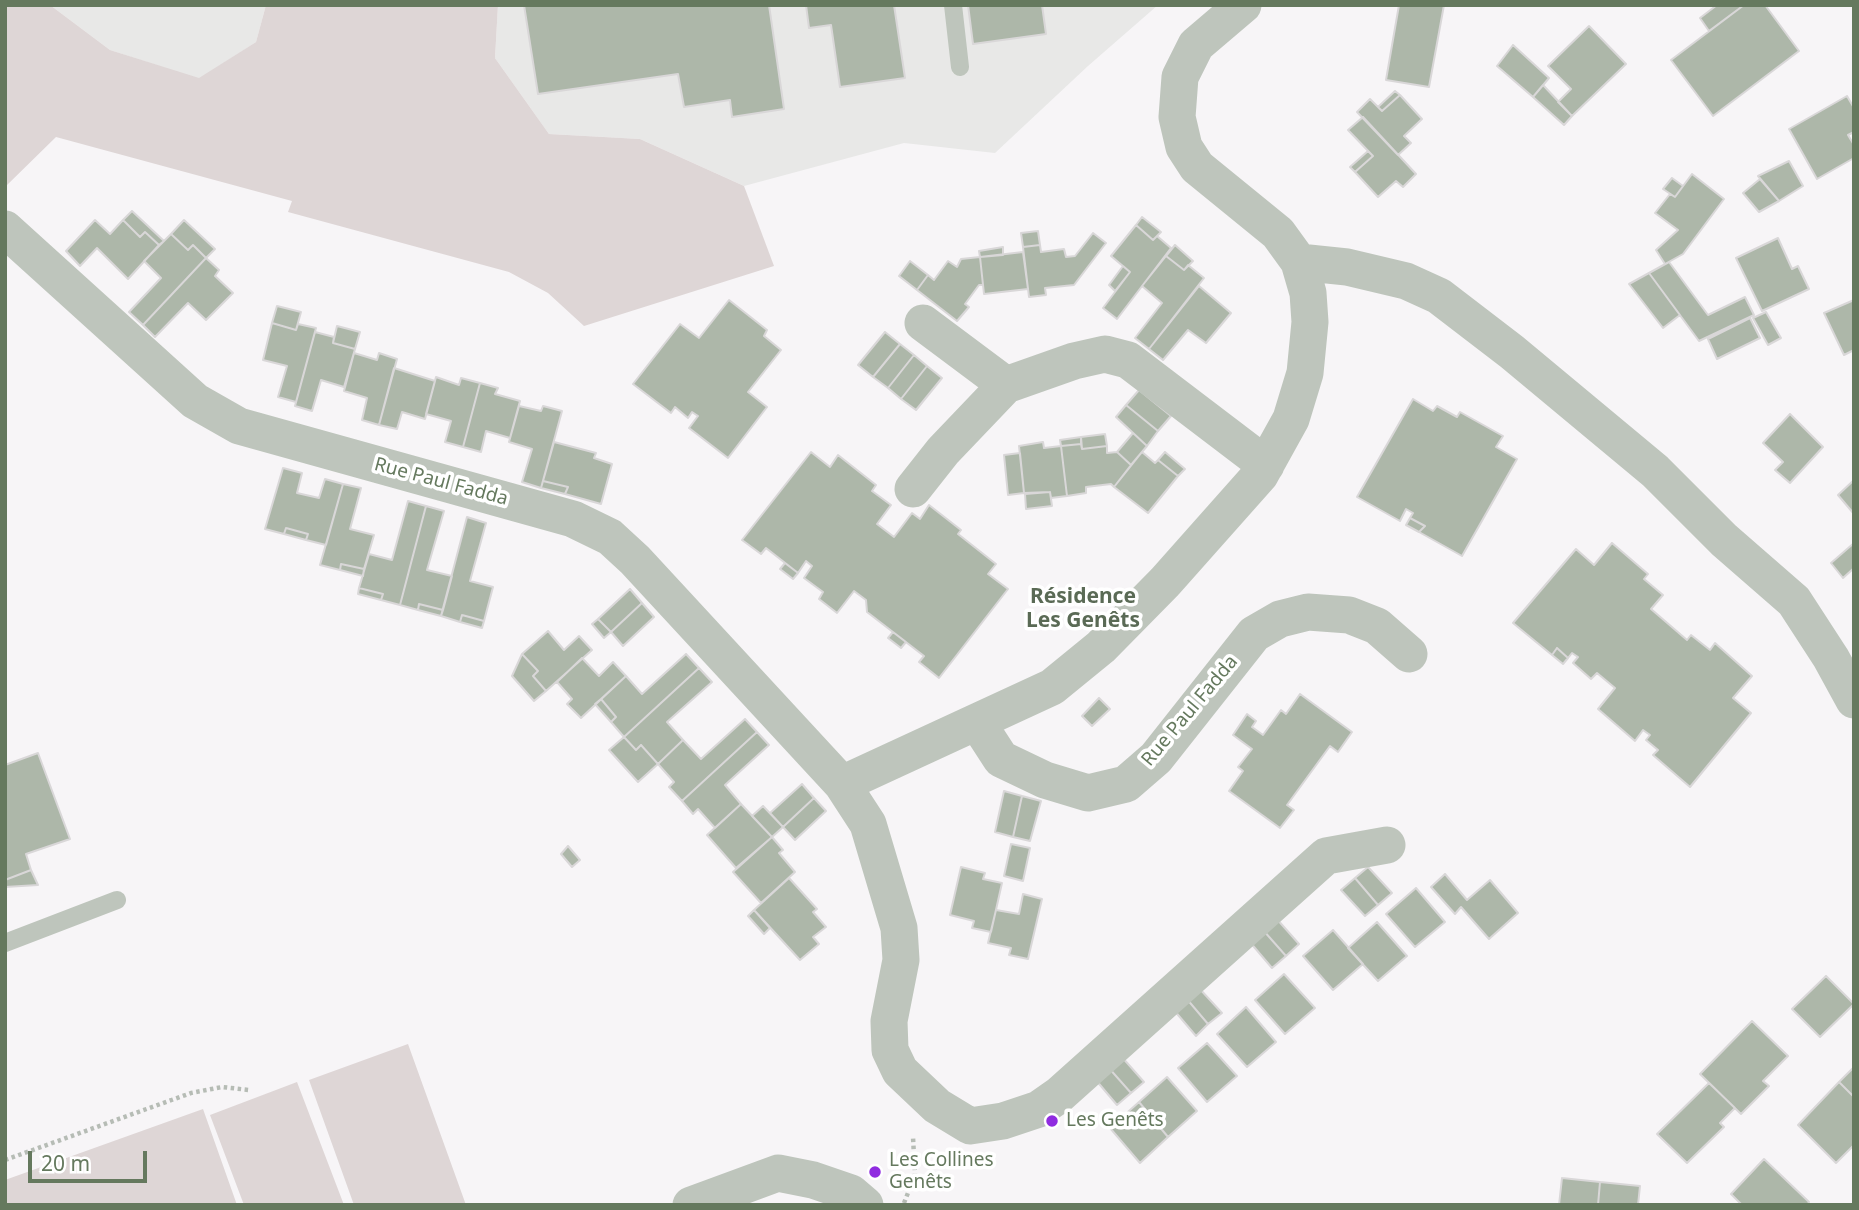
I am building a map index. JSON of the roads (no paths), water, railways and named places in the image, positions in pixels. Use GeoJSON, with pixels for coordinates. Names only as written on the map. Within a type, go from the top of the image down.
{"type":"FeatureCollection","features":[{"type":"Feature","properties":{"kind":"street"},"geometry":{"type":"LineString","coordinates":[[842,784],[1052,687],[1101,647],[1166,582],[1260,475],[1291,419],[1304,373],[1310,322],[1308,292],[1299,262],[1278,233],[1197,167],[1184,146],[1177,117],[1180,77],[1196,45],[1243,5]]}},
{"type":"Feature","properties":{"kind":"street","name":"Rue Paul Fadda"},"geometry":{"type":"LineString","coordinates":[[5,229],[195,401],[239,426],[573,519],[610,537],[635,560],[842,784],[869,824],[899,928],[901,960],[889,1021],[890,1050],[901,1072],[937,1106],[970,1126],[1003,1121],[1039,1109],[1059,1096],[1326,856],[1387,845]]}},
{"type":"Feature","properties":{"kind":"street"},"geometry":{"type":"LineString","coordinates":[[1299,262],[1347,267],[1406,281],[1439,296],[1513,352],[1655,471],[1724,540],[1794,601],[1854,700]]}},
{"type":"Feature","properties":{"kind":"street"},"geometry":{"type":"LineString","coordinates":[[923,323],[1006,385]]}},
{"type":"Feature","properties":{"kind":"street"},"geometry":{"type":"LineString","coordinates":[[913,489],[943,451],[1006,385],[1074,361],[1105,354],[1128,360],[1266,465]]}},
{"type":"Feature","properties":{"kind":"street","name":"Rue Paul Fadda"},"geometry":{"type":"LineString","coordinates":[[977,722],[1001,760],[1045,780],[1088,793],[1126,784],[1156,758],[1254,634],[1280,619],[1308,612],[1349,614],[1377,626],[1409,654]]}},
{"type":"Feature","properties":{"kind":"street"},"geometry":{"type":"LineString","coordinates":[[691,1205],[778,1173],[813,1180],[851,1193],[865,1205]]}},
{"type":"Feature","properties":{"kind":"lane"},"geometry":{"type":"LineString","coordinates":[[953,5],[960,67]]}},
{"type":"Feature","properties":{"kind":"lane"},"geometry":{"type":"LineString","coordinates":[[5,943],[117,900]]}},
{"type":"Feature","properties":{"kind":"place","name":"Les Genêts"},"geometry":{"type":"Point","coordinates":[1052,1121]}},
{"type":"Feature","properties":{"kind":"place","name":"Les Collines Genêts"},"geometry":{"type":"Point","coordinates":[875,1172]}},
{"type":"Feature","properties":{"kind":"district","name":"Résidence Les Genêts"},"geometry":{"type":"Point","coordinates":[1083,609]}}]}
